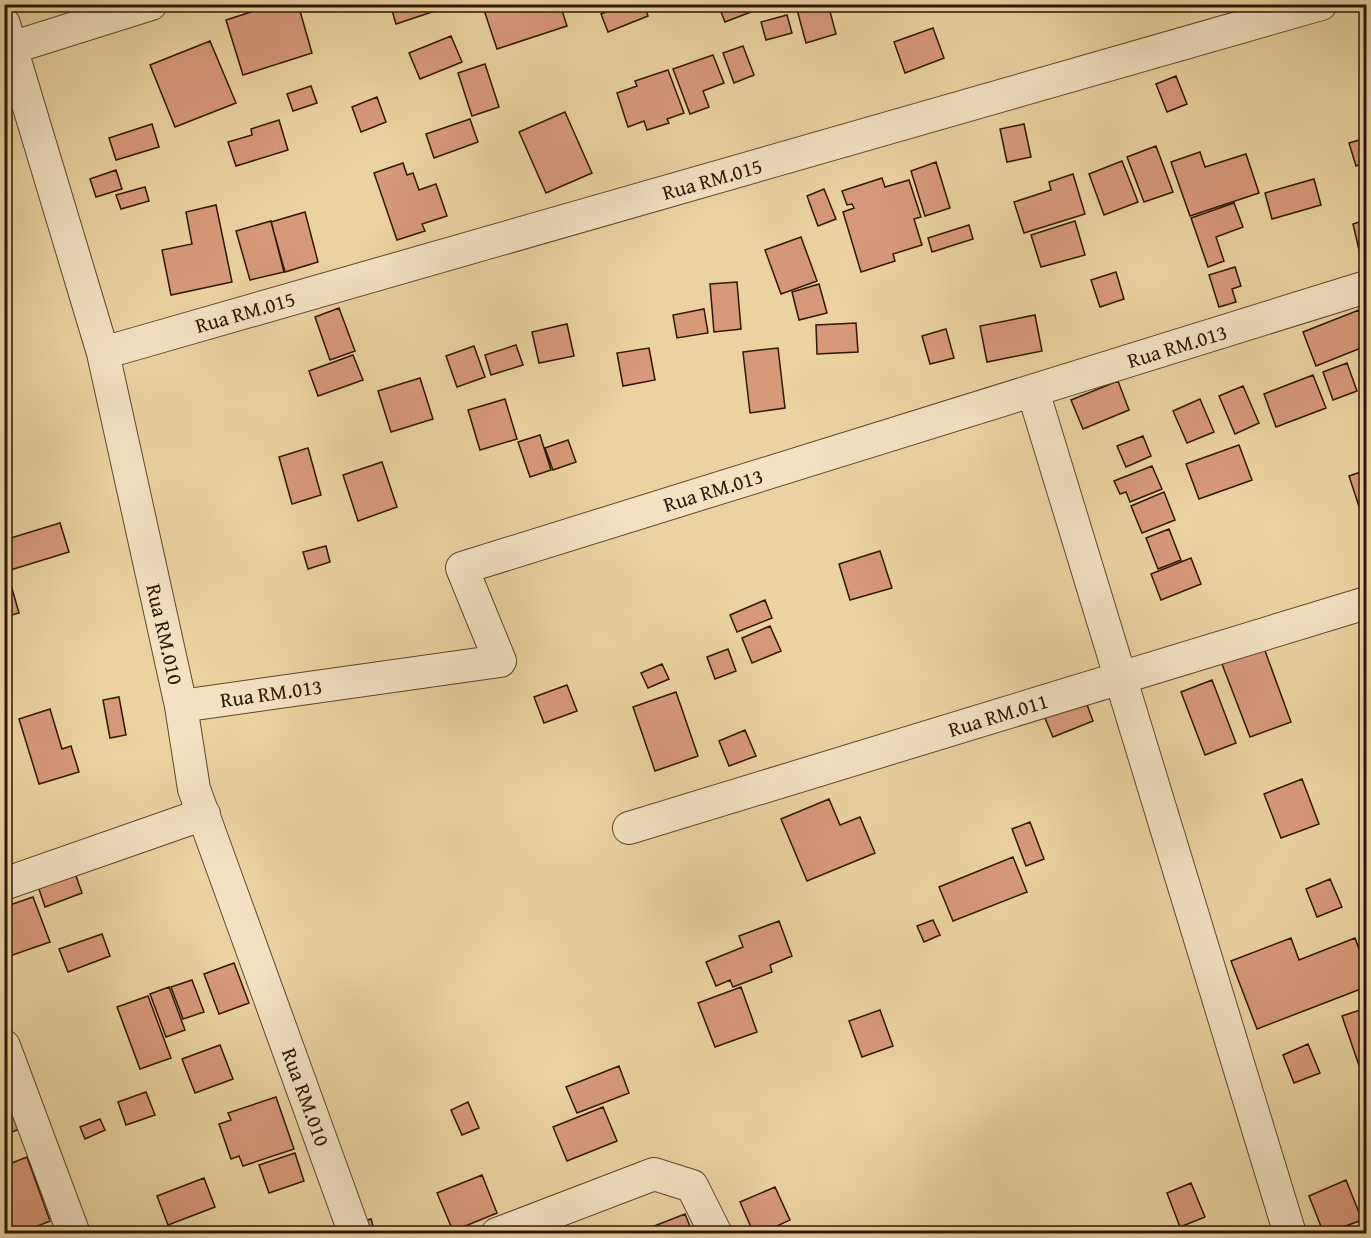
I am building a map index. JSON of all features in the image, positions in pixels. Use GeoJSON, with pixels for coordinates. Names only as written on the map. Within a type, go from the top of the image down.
{"type":"FeatureCollection","features":[{"type":"Feature","properties":{"kind":"street"},"geometry":{"type":"LineString","coordinates":[[8,36],[151,4]]}},
{"type":"Feature","properties":{"kind":"street","name":"Rua RM.015"},"geometry":{"type":"LineString","coordinates":[[103,353],[1321,4]]}},
{"type":"Feature","properties":{"kind":"street","name":"Rua RM.010"},"geometry":{"type":"LineString","coordinates":[[8,36],[103,353],[181,706],[194,789],[355,1233]]}},
{"type":"Feature","properties":{"kind":"street","name":"Rua RM.013"},"geometry":{"type":"LineString","coordinates":[[181,706],[500,661],[462,568],[1366,287]]}},
{"type":"Feature","properties":{"kind":"street"},"geometry":{"type":"LineString","coordinates":[[1033,391],[1122,676],[1290,1233]]}},
{"type":"Feature","properties":{"kind":"street","name":"Rua RM.011"},"geometry":{"type":"LineString","coordinates":[[629,828],[1366,603]]}},
{"type":"Feature","properties":{"kind":"street"},"geometry":{"type":"LineString","coordinates":[[4,884],[204,814]]}},
{"type":"Feature","properties":{"kind":"street"},"geometry":{"type":"LineString","coordinates":[[5,1048],[74,1233]]}},
{"type":"Feature","properties":{"kind":"street"},"geometry":{"type":"LineString","coordinates":[[497,1233],[654,1174],[692,1186],[716,1233]]}},
{"type":"Feature","properties":{"kind":"building"},"geometry":{"type":"Polygon","coordinates":[[[276,4],[298,4],[312,53],[243,75],[226,20],[276,4]]]}},
{"type":"Feature","properties":{"kind":"building"},"geometry":{"type":"Polygon","coordinates":[[[390,4],[456,4],[396,24],[390,4]]]}},
{"type":"Feature","properties":{"kind":"building"},"geometry":{"type":"Polygon","coordinates":[[[482,4],[560,4],[567,26],[497,49],[482,4]]]}},
{"type":"Feature","properties":{"kind":"building"},"geometry":{"type":"Polygon","coordinates":[[[625,4],[644,4],[648,16],[608,32],[601,14],[625,4]]]}},
{"type":"Feature","properties":{"kind":"building"},"geometry":{"type":"Polygon","coordinates":[[[718,4],[753,4],[756,10],[725,22],[718,4]]]}},
{"type":"Feature","properties":{"kind":"building"},"geometry":{"type":"Polygon","coordinates":[[[828,4],[836,34],[806,43],[796,6],[828,4]]]}},
{"type":"Feature","properties":{"kind":"building"},"geometry":{"type":"Polygon","coordinates":[[[787,15],[792,33],[766,40],[761,22],[787,15]]]}},
{"type":"Feature","properties":{"kind":"building"},"geometry":{"type":"Polygon","coordinates":[[[933,28],[944,58],[905,73],[894,42],[933,28]]]}},
{"type":"Feature","properties":{"kind":"building"},"geometry":{"type":"Polygon","coordinates":[[[451,36],[462,62],[420,79],[409,53],[451,36]]]}},
{"type":"Feature","properties":{"kind":"building"},"geometry":{"type":"Polygon","coordinates":[[[210,41],[236,103],[175,127],[150,65],[210,41]]]}},
{"type":"Feature","properties":{"kind":"building"},"geometry":{"type":"Polygon","coordinates":[[[743,46],[754,75],[734,83],[723,53],[743,46]]]}},
{"type":"Feature","properties":{"kind":"building"},"geometry":{"type":"Polygon","coordinates":[[[713,55],[724,83],[703,91],[709,107],[690,114],[673,69],[713,55]]]}},
{"type":"Feature","properties":{"kind":"building"},"geometry":{"type":"Polygon","coordinates":[[[485,64],[499,107],[472,116],[458,73],[485,64]]]}},
{"type":"Feature","properties":{"kind":"building"},"geometry":{"type":"Polygon","coordinates":[[[668,70],[684,113],[667,119],[669,123],[647,130],[644,121],[628,127],[617,93],[637,86],[635,81],[668,70]]]}},
{"type":"Feature","properties":{"kind":"building"},"geometry":{"type":"Polygon","coordinates":[[[1176,76],[1187,104],[1167,112],[1156,84],[1176,76]]]}},
{"type":"Feature","properties":{"kind":"building"},"geometry":{"type":"Polygon","coordinates":[[[311,86],[317,103],[293,111],[287,94],[311,86]]]}},
{"type":"Feature","properties":{"kind":"building"},"geometry":{"type":"Polygon","coordinates":[[[377,97],[386,122],[361,132],[352,107],[377,97]]]}},
{"type":"Feature","properties":{"kind":"building"},"geometry":{"type":"Polygon","coordinates":[[[565,112],[592,173],[546,193],[519,132],[565,112]]]}},
{"type":"Feature","properties":{"kind":"building"},"geometry":{"type":"Polygon","coordinates":[[[470,119],[478,142],[434,158],[426,134],[470,119]]]}},
{"type":"Feature","properties":{"kind":"building"},"geometry":{"type":"Polygon","coordinates":[[[279,120],[288,150],[236,166],[228,142],[252,135],[251,129],[279,120]]]}},
{"type":"Feature","properties":{"kind":"building"},"geometry":{"type":"Polygon","coordinates":[[[152,124],[159,147],[116,160],[109,138],[152,124]]]}},
{"type":"Feature","properties":{"kind":"building"},"geometry":{"type":"Polygon","coordinates":[[[1024,124],[1031,157],[1007,162],[1000,129],[1024,124]]]}},
{"type":"Feature","properties":{"kind":"building"},"geometry":{"type":"Polygon","coordinates":[[[1366,138],[1366,162],[1356,166],[1349,143],[1366,138]]]}},
{"type":"Feature","properties":{"kind":"building"},"geometry":{"type":"Polygon","coordinates":[[[1156,146],[1173,192],[1144,202],[1127,157],[1156,146]]]}},
{"type":"Feature","properties":{"kind":"building"},"geometry":{"type":"Polygon","coordinates":[[[1200,152],[1205,167],[1246,154],[1259,193],[1190,216],[1171,162],[1200,152]]]}},
{"type":"Feature","properties":{"kind":"building"},"geometry":{"type":"Polygon","coordinates":[[[1122,161],[1138,202],[1104,215],[1089,174],[1122,161]]]}},
{"type":"Feature","properties":{"kind":"building"},"geometry":{"type":"Polygon","coordinates":[[[936,162],[950,208],[925,216],[911,171],[936,162]]]}},
{"type":"Feature","properties":{"kind":"building"},"geometry":{"type":"Polygon","coordinates":[[[403,163],[407,175],[413,173],[419,190],[436,184],[447,216],[422,224],[425,231],[397,240],[374,173],[403,163]]]}},
{"type":"Feature","properties":{"kind":"building"},"geometry":{"type":"Polygon","coordinates":[[[116,170],[122,189],[96,197],[90,179],[116,170]]]}},
{"type":"Feature","properties":{"kind":"building"},"geometry":{"type":"Polygon","coordinates":[[[1073,174],[1085,214],[1024,233],[1014,202],[1051,190],[1049,182],[1073,174]]]}},
{"type":"Feature","properties":{"kind":"building"},"geometry":{"type":"Polygon","coordinates":[[[882,178],[885,187],[909,180],[921,217],[914,219],[922,245],[893,254],[895,261],[861,272],[843,212],[854,208],[852,204],[847,205],[842,191],[882,178]]]}},
{"type":"Feature","properties":{"kind":"building"},"geometry":{"type":"Polygon","coordinates":[[[1314,179],[1321,205],[1272,219],[1265,193],[1314,179]]]}},
{"type":"Feature","properties":{"kind":"building"},"geometry":{"type":"Polygon","coordinates":[[[145,187],[149,201],[121,209],[116,195],[145,187]]]}},
{"type":"Feature","properties":{"kind":"building"},"geometry":{"type":"Polygon","coordinates":[[[824,189],[836,219],[818,226],[807,196],[824,189]]]}},
{"type":"Feature","properties":{"kind":"building"},"geometry":{"type":"Polygon","coordinates":[[[1234,203],[1243,227],[1216,237],[1224,261],[1208,267],[1191,218],[1234,203]]]}},
{"type":"Feature","properties":{"kind":"building"},"geometry":{"type":"Polygon","coordinates":[[[216,205],[232,282],[171,295],[162,250],[192,244],[186,212],[216,205]]]}},
{"type":"Feature","properties":{"kind":"building"},"geometry":{"type":"Polygon","coordinates":[[[305,212],[318,262],[285,272],[271,222],[305,212]]]}},
{"type":"Feature","properties":{"kind":"building"},"geometry":{"type":"Polygon","coordinates":[[[1366,220],[1366,252],[1360,254],[1353,224],[1366,220]]]}},
{"type":"Feature","properties":{"kind":"building"},"geometry":{"type":"Polygon","coordinates":[[[271,221],[284,272],[250,280],[236,231],[271,221]]]}},
{"type":"Feature","properties":{"kind":"building"},"geometry":{"type":"Polygon","coordinates":[[[1075,221],[1085,255],[1041,267],[1031,235],[1075,221]]]}},
{"type":"Feature","properties":{"kind":"building"},"geometry":{"type":"Polygon","coordinates":[[[969,225],[973,239],[932,252],[928,238],[969,225]]]}},
{"type":"Feature","properties":{"kind":"building"},"geometry":{"type":"Polygon","coordinates":[[[801,237],[817,281],[781,294],[765,250],[801,237]]]}},
{"type":"Feature","properties":{"kind":"building"},"geometry":{"type":"Polygon","coordinates":[[[1235,267],[1241,286],[1232,289],[1236,302],[1219,307],[1209,275],[1235,267]]]}},
{"type":"Feature","properties":{"kind":"building"},"geometry":{"type":"Polygon","coordinates":[[[1116,272],[1124,299],[1100,307],[1091,280],[1116,272]]]}},
{"type":"Feature","properties":{"kind":"building"},"geometry":{"type":"Polygon","coordinates":[[[737,282],[741,329],[714,332],[710,284],[737,282]]]}},
{"type":"Feature","properties":{"kind":"building"},"geometry":{"type":"Polygon","coordinates":[[[819,284],[827,313],[799,320],[792,292],[819,284]]]}},
{"type":"Feature","properties":{"kind":"building"},"geometry":{"type":"Polygon","coordinates":[[[339,308],[355,351],[330,360],[315,317],[339,308]]]}},
{"type":"Feature","properties":{"kind":"building"},"geometry":{"type":"Polygon","coordinates":[[[704,309],[708,333],[677,338],[673,315],[704,309]]]}},
{"type":"Feature","properties":{"kind":"building"},"geometry":{"type":"Polygon","coordinates":[[[1359,310],[1366,330],[1366,346],[1316,366],[1303,332],[1359,310]]]}},
{"type":"Feature","properties":{"kind":"building"},"geometry":{"type":"Polygon","coordinates":[[[1035,315],[1042,351],[987,362],[980,326],[1035,315]]]}},
{"type":"Feature","properties":{"kind":"building"},"geometry":{"type":"Polygon","coordinates":[[[856,323],[858,352],[817,354],[816,325],[856,323]]]}},
{"type":"Feature","properties":{"kind":"building"},"geometry":{"type":"Polygon","coordinates":[[[567,324],[574,356],[539,363],[532,332],[567,324]]]}},
{"type":"Feature","properties":{"kind":"building"},"geometry":{"type":"Polygon","coordinates":[[[946,329],[954,358],[930,364],[922,336],[946,329]]]}},
{"type":"Feature","properties":{"kind":"building"},"geometry":{"type":"Polygon","coordinates":[[[516,345],[523,365],[491,375],[485,355],[516,345]]]}},
{"type":"Feature","properties":{"kind":"building"},"geometry":{"type":"Polygon","coordinates":[[[474,346],[485,377],[457,387],[446,356],[474,346]]]}},
{"type":"Feature","properties":{"kind":"building"},"geometry":{"type":"Polygon","coordinates":[[[649,348],[655,380],[623,386],[617,353],[649,348]]]}},
{"type":"Feature","properties":{"kind":"building"},"geometry":{"type":"Polygon","coordinates":[[[778,348],[785,408],[750,413],[743,352],[778,348]]]}},
{"type":"Feature","properties":{"kind":"building"},"geometry":{"type":"Polygon","coordinates":[[[353,355],[363,380],[318,396],[309,371],[353,355]]]}},
{"type":"Feature","properties":{"kind":"building"},"geometry":{"type":"Polygon","coordinates":[[[1347,363],[1357,391],[1333,400],[1323,372],[1347,363]]]}},
{"type":"Feature","properties":{"kind":"building"},"geometry":{"type":"Polygon","coordinates":[[[1313,375],[1326,408],[1276,427],[1264,394],[1313,375]]]}},
{"type":"Feature","properties":{"kind":"building"},"geometry":{"type":"Polygon","coordinates":[[[420,378],[433,419],[391,432],[378,391],[420,378]]]}},
{"type":"Feature","properties":{"kind":"building"},"geometry":{"type":"Polygon","coordinates":[[[1118,381],[1129,410],[1083,429],[1071,400],[1118,381]]]}},
{"type":"Feature","properties":{"kind":"building"},"geometry":{"type":"Polygon","coordinates":[[[1243,386],[1259,423],[1235,434],[1219,396],[1243,386]]]}},
{"type":"Feature","properties":{"kind":"building"},"geometry":{"type":"Polygon","coordinates":[[[505,399],[517,439],[480,450],[468,410],[505,399]]]}},
{"type":"Feature","properties":{"kind":"building"},"geometry":{"type":"Polygon","coordinates":[[[1200,399],[1214,432],[1187,443],[1173,411],[1200,399]]]}},
{"type":"Feature","properties":{"kind":"building"},"geometry":{"type":"Polygon","coordinates":[[[540,435],[551,470],[530,477],[518,442],[540,435]]]}},
{"type":"Feature","properties":{"kind":"building"},"geometry":{"type":"Polygon","coordinates":[[[1143,436],[1151,456],[1126,467],[1117,446],[1143,436]]]}},
{"type":"Feature","properties":{"kind":"building"},"geometry":{"type":"Polygon","coordinates":[[[568,440],[576,462],[553,470],[545,448],[568,440]]]}},
{"type":"Feature","properties":{"kind":"building"},"geometry":{"type":"Polygon","coordinates":[[[1239,445],[1252,480],[1199,499],[1186,464],[1239,445]]]}},
{"type":"Feature","properties":{"kind":"building"},"geometry":{"type":"Polygon","coordinates":[[[308,448],[321,495],[292,504],[279,457],[308,448]]]}},
{"type":"Feature","properties":{"kind":"building"},"geometry":{"type":"Polygon","coordinates":[[[382,462],[397,507],[358,521],[343,475],[382,462]]]}},
{"type":"Feature","properties":{"kind":"building"},"geometry":{"type":"Polygon","coordinates":[[[1152,466],[1162,489],[1130,502],[1126,492],[1120,494],[1114,481],[1152,466]]]}},
{"type":"Feature","properties":{"kind":"building"},"geometry":{"type":"Polygon","coordinates":[[[1366,470],[1366,528],[1349,476],[1366,470]]]}},
{"type":"Feature","properties":{"kind":"building"},"geometry":{"type":"Polygon","coordinates":[[[1164,492],[1175,520],[1142,533],[1131,506],[1164,492]]]}},
{"type":"Feature","properties":{"kind":"building"},"geometry":{"type":"Polygon","coordinates":[[[60,523],[69,552],[7,571],[19,613],[4,617],[4,540],[60,523]]]}},
{"type":"Feature","properties":{"kind":"building"},"geometry":{"type":"Polygon","coordinates":[[[1169,529],[1181,560],[1158,569],[1146,538],[1169,529]]]}},
{"type":"Feature","properties":{"kind":"building"},"geometry":{"type":"Polygon","coordinates":[[[326,546],[330,562],[308,569],[303,552],[326,546]]]}},
{"type":"Feature","properties":{"kind":"building"},"geometry":{"type":"Polygon","coordinates":[[[880,551],[892,588],[850,600],[839,564],[880,551]]]}},
{"type":"Feature","properties":{"kind":"building"},"geometry":{"type":"Polygon","coordinates":[[[1191,558],[1201,584],[1161,600],[1151,574],[1191,558]]]}},
{"type":"Feature","properties":{"kind":"building"},"geometry":{"type":"Polygon","coordinates":[[[765,600],[772,618],[737,632],[730,615],[765,600]]]}},
{"type":"Feature","properties":{"kind":"building"},"geometry":{"type":"Polygon","coordinates":[[[770,626],[781,651],[752,663],[742,638],[770,626]]]}},
{"type":"Feature","properties":{"kind":"building"},"geometry":{"type":"Polygon","coordinates":[[[1264,648],[1291,722],[1250,737],[1222,664],[1264,648]]]}},
{"type":"Feature","properties":{"kind":"building"},"geometry":{"type":"Polygon","coordinates":[[[728,649],[736,671],[715,679],[707,657],[728,649]]]}},
{"type":"Feature","properties":{"kind":"building"},"geometry":{"type":"Polygon","coordinates":[[[662,664],[669,679],[648,688],[641,673],[662,664]]]}},
{"type":"Feature","properties":{"kind":"building"},"geometry":{"type":"Polygon","coordinates":[[[1212,680],[1236,743],[1205,755],[1181,692],[1212,680]]]}},
{"type":"Feature","properties":{"kind":"building"},"geometry":{"type":"Polygon","coordinates":[[[567,685],[577,711],[544,723],[534,697],[567,685]]]}},
{"type":"Feature","properties":{"kind":"building"},"geometry":{"type":"Polygon","coordinates":[[[676,692],[698,756],[655,771],[633,707],[676,692]]]}},
{"type":"Feature","properties":{"kind":"building"},"geometry":{"type":"Polygon","coordinates":[[[119,697],[126,735],[110,738],[103,700],[119,697]]]}},
{"type":"Feature","properties":{"kind":"building"},"geometry":{"type":"Polygon","coordinates":[[[1085,699],[1093,721],[1053,737],[1044,716],[1085,699]]]}},
{"type":"Feature","properties":{"kind":"building"},"geometry":{"type":"Polygon","coordinates":[[[50,709],[62,749],[71,746],[79,772],[39,784],[19,719],[50,709]]]}},
{"type":"Feature","properties":{"kind":"building"},"geometry":{"type":"Polygon","coordinates":[[[745,730],[756,756],[729,766],[719,741],[745,730]]]}},
{"type":"Feature","properties":{"kind":"building"},"geometry":{"type":"Polygon","coordinates":[[[1302,779],[1319,824],[1281,838],[1264,794],[1302,779]]]}},
{"type":"Feature","properties":{"kind":"building"},"geometry":{"type":"Polygon","coordinates":[[[829,799],[840,825],[860,817],[875,853],[807,881],[781,819],[829,799]]]}},
{"type":"Feature","properties":{"kind":"building"},"geometry":{"type":"Polygon","coordinates":[[[1030,822],[1044,859],[1026,866],[1012,829],[1030,822]]]}},
{"type":"Feature","properties":{"kind":"building"},"geometry":{"type":"Polygon","coordinates":[[[1013,857],[1027,892],[953,921],[939,887],[1013,857]]]}},
{"type":"Feature","properties":{"kind":"building"},"geometry":{"type":"Polygon","coordinates":[[[75,873],[82,893],[45,907],[38,886],[75,873]]]}},
{"type":"Feature","properties":{"kind":"building"},"geometry":{"type":"Polygon","coordinates":[[[1330,879],[1342,907],[1317,917],[1306,889],[1330,879]]]}},
{"type":"Feature","properties":{"kind":"building"},"geometry":{"type":"Polygon","coordinates":[[[33,897],[50,942],[4,958],[4,907],[33,897]]]}},
{"type":"Feature","properties":{"kind":"building"},"geometry":{"type":"Polygon","coordinates":[[[933,920],[940,935],[924,942],[917,926],[933,920]]]}},
{"type":"Feature","properties":{"kind":"building"},"geometry":{"type":"Polygon","coordinates":[[[779,921],[792,956],[770,965],[772,972],[733,987],[730,980],[716,986],[706,962],[743,947],[739,936],[779,921]]]}},
{"type":"Feature","properties":{"kind":"building"},"geometry":{"type":"Polygon","coordinates":[[[102,934],[110,956],[68,972],[59,949],[102,934]]]}},
{"type":"Feature","properties":{"kind":"building"},"geometry":{"type":"Polygon","coordinates":[[[1291,938],[1299,960],[1355,938],[1366,968],[1366,987],[1257,1029],[1231,961],[1291,938]]]}},
{"type":"Feature","properties":{"kind":"building"},"geometry":{"type":"Polygon","coordinates":[[[234,963],[249,1003],[219,1014],[204,974],[234,963]]]}},
{"type":"Feature","properties":{"kind":"building"},"geometry":{"type":"Polygon","coordinates":[[[192,980],[204,1012],[183,1019],[171,987],[192,980]]]}},
{"type":"Feature","properties":{"kind":"building"},"geometry":{"type":"Polygon","coordinates":[[[169,987],[185,1030],[166,1037],[150,994],[169,987]]]}},
{"type":"Feature","properties":{"kind":"building"},"geometry":{"type":"Polygon","coordinates":[[[741,987],[757,1032],[715,1047],[698,1003],[741,987]]]}},
{"type":"Feature","properties":{"kind":"building"},"geometry":{"type":"Polygon","coordinates":[[[148,996],[171,1058],[140,1069],[117,1007],[148,996]]]}},
{"type":"Feature","properties":{"kind":"building"},"geometry":{"type":"Polygon","coordinates":[[[1366,1008],[1366,1079],[1364,1080],[1342,1016],[1366,1008]]]}},
{"type":"Feature","properties":{"kind":"building"},"geometry":{"type":"Polygon","coordinates":[[[880,1010],[893,1046],[862,1057],[849,1021],[880,1010]]]}},
{"type":"Feature","properties":{"kind":"building"},"geometry":{"type":"Polygon","coordinates":[[[1308,1044],[1320,1073],[1294,1083],[1283,1055],[1308,1044]]]}},
{"type":"Feature","properties":{"kind":"building"},"geometry":{"type":"Polygon","coordinates":[[[220,1045],[233,1079],[195,1093],[182,1059],[220,1045]]]}},
{"type":"Feature","properties":{"kind":"building"},"geometry":{"type":"Polygon","coordinates":[[[619,1066],[629,1093],[577,1113],[566,1087],[619,1066]]]}},
{"type":"Feature","properties":{"kind":"building"},"geometry":{"type":"Polygon","coordinates":[[[4,1073],[25,1127],[4,1135],[4,1073]]]}},
{"type":"Feature","properties":{"kind":"building"},"geometry":{"type":"Polygon","coordinates":[[[146,1092],[155,1115],[126,1125],[118,1102],[146,1092]]]}},
{"type":"Feature","properties":{"kind":"building"},"geometry":{"type":"Polygon","coordinates":[[[276,1097],[294,1149],[243,1166],[239,1156],[231,1159],[219,1124],[231,1120],[228,1113],[276,1097]]]}},
{"type":"Feature","properties":{"kind":"building"},"geometry":{"type":"Polygon","coordinates":[[[468,1102],[479,1128],[462,1135],[451,1110],[468,1102]]]}},
{"type":"Feature","properties":{"kind":"building"},"geometry":{"type":"Polygon","coordinates":[[[603,1107],[617,1141],[567,1161],[553,1127],[603,1107]]]}},
{"type":"Feature","properties":{"kind":"building"},"geometry":{"type":"Polygon","coordinates":[[[100,1119],[105,1130],[85,1139],[80,1127],[100,1119]]]}},
{"type":"Feature","properties":{"kind":"building"},"geometry":{"type":"Polygon","coordinates":[[[295,1153],[304,1181],[269,1193],[259,1165],[295,1153]]]}},
{"type":"Feature","properties":{"kind":"building"},"geometry":{"type":"Polygon","coordinates":[[[27,1157],[50,1221],[18,1234],[4,1234],[4,1166],[27,1157]]]}},
{"type":"Feature","properties":{"kind":"building"},"geometry":{"type":"Polygon","coordinates":[[[482,1175],[497,1213],[453,1231],[437,1193],[482,1175]]]}},
{"type":"Feature","properties":{"kind":"building"},"geometry":{"type":"Polygon","coordinates":[[[204,1178],[215,1207],[168,1225],[157,1196],[204,1178]]]}},
{"type":"Feature","properties":{"kind":"building"},"geometry":{"type":"Polygon","coordinates":[[[1346,1180],[1362,1220],[1324,1234],[1309,1196],[1346,1180]]]}},
{"type":"Feature","properties":{"kind":"building"},"geometry":{"type":"Polygon","coordinates":[[[1191,1183],[1205,1217],[1180,1227],[1167,1193],[1191,1183]]]}},
{"type":"Feature","properties":{"kind":"building"},"geometry":{"type":"Polygon","coordinates":[[[775,1187],[790,1220],[760,1234],[754,1234],[740,1202],[775,1187]]]}},
{"type":"Feature","properties":{"kind":"building"},"geometry":{"type":"Polygon","coordinates":[[[685,1214],[693,1234],[645,1234],[644,1230],[685,1214]]]}},
{"type":"Feature","properties":{"kind":"building"},"geometry":{"type":"Polygon","coordinates":[[[371,1219],[375,1234],[363,1234],[360,1222],[371,1219]]]}},
{"type":"Feature","properties":{"kind":"building"},"geometry":{"type":"Polygon","coordinates":[[[60,1225],[63,1234],[37,1234],[60,1225]]]}}]}
